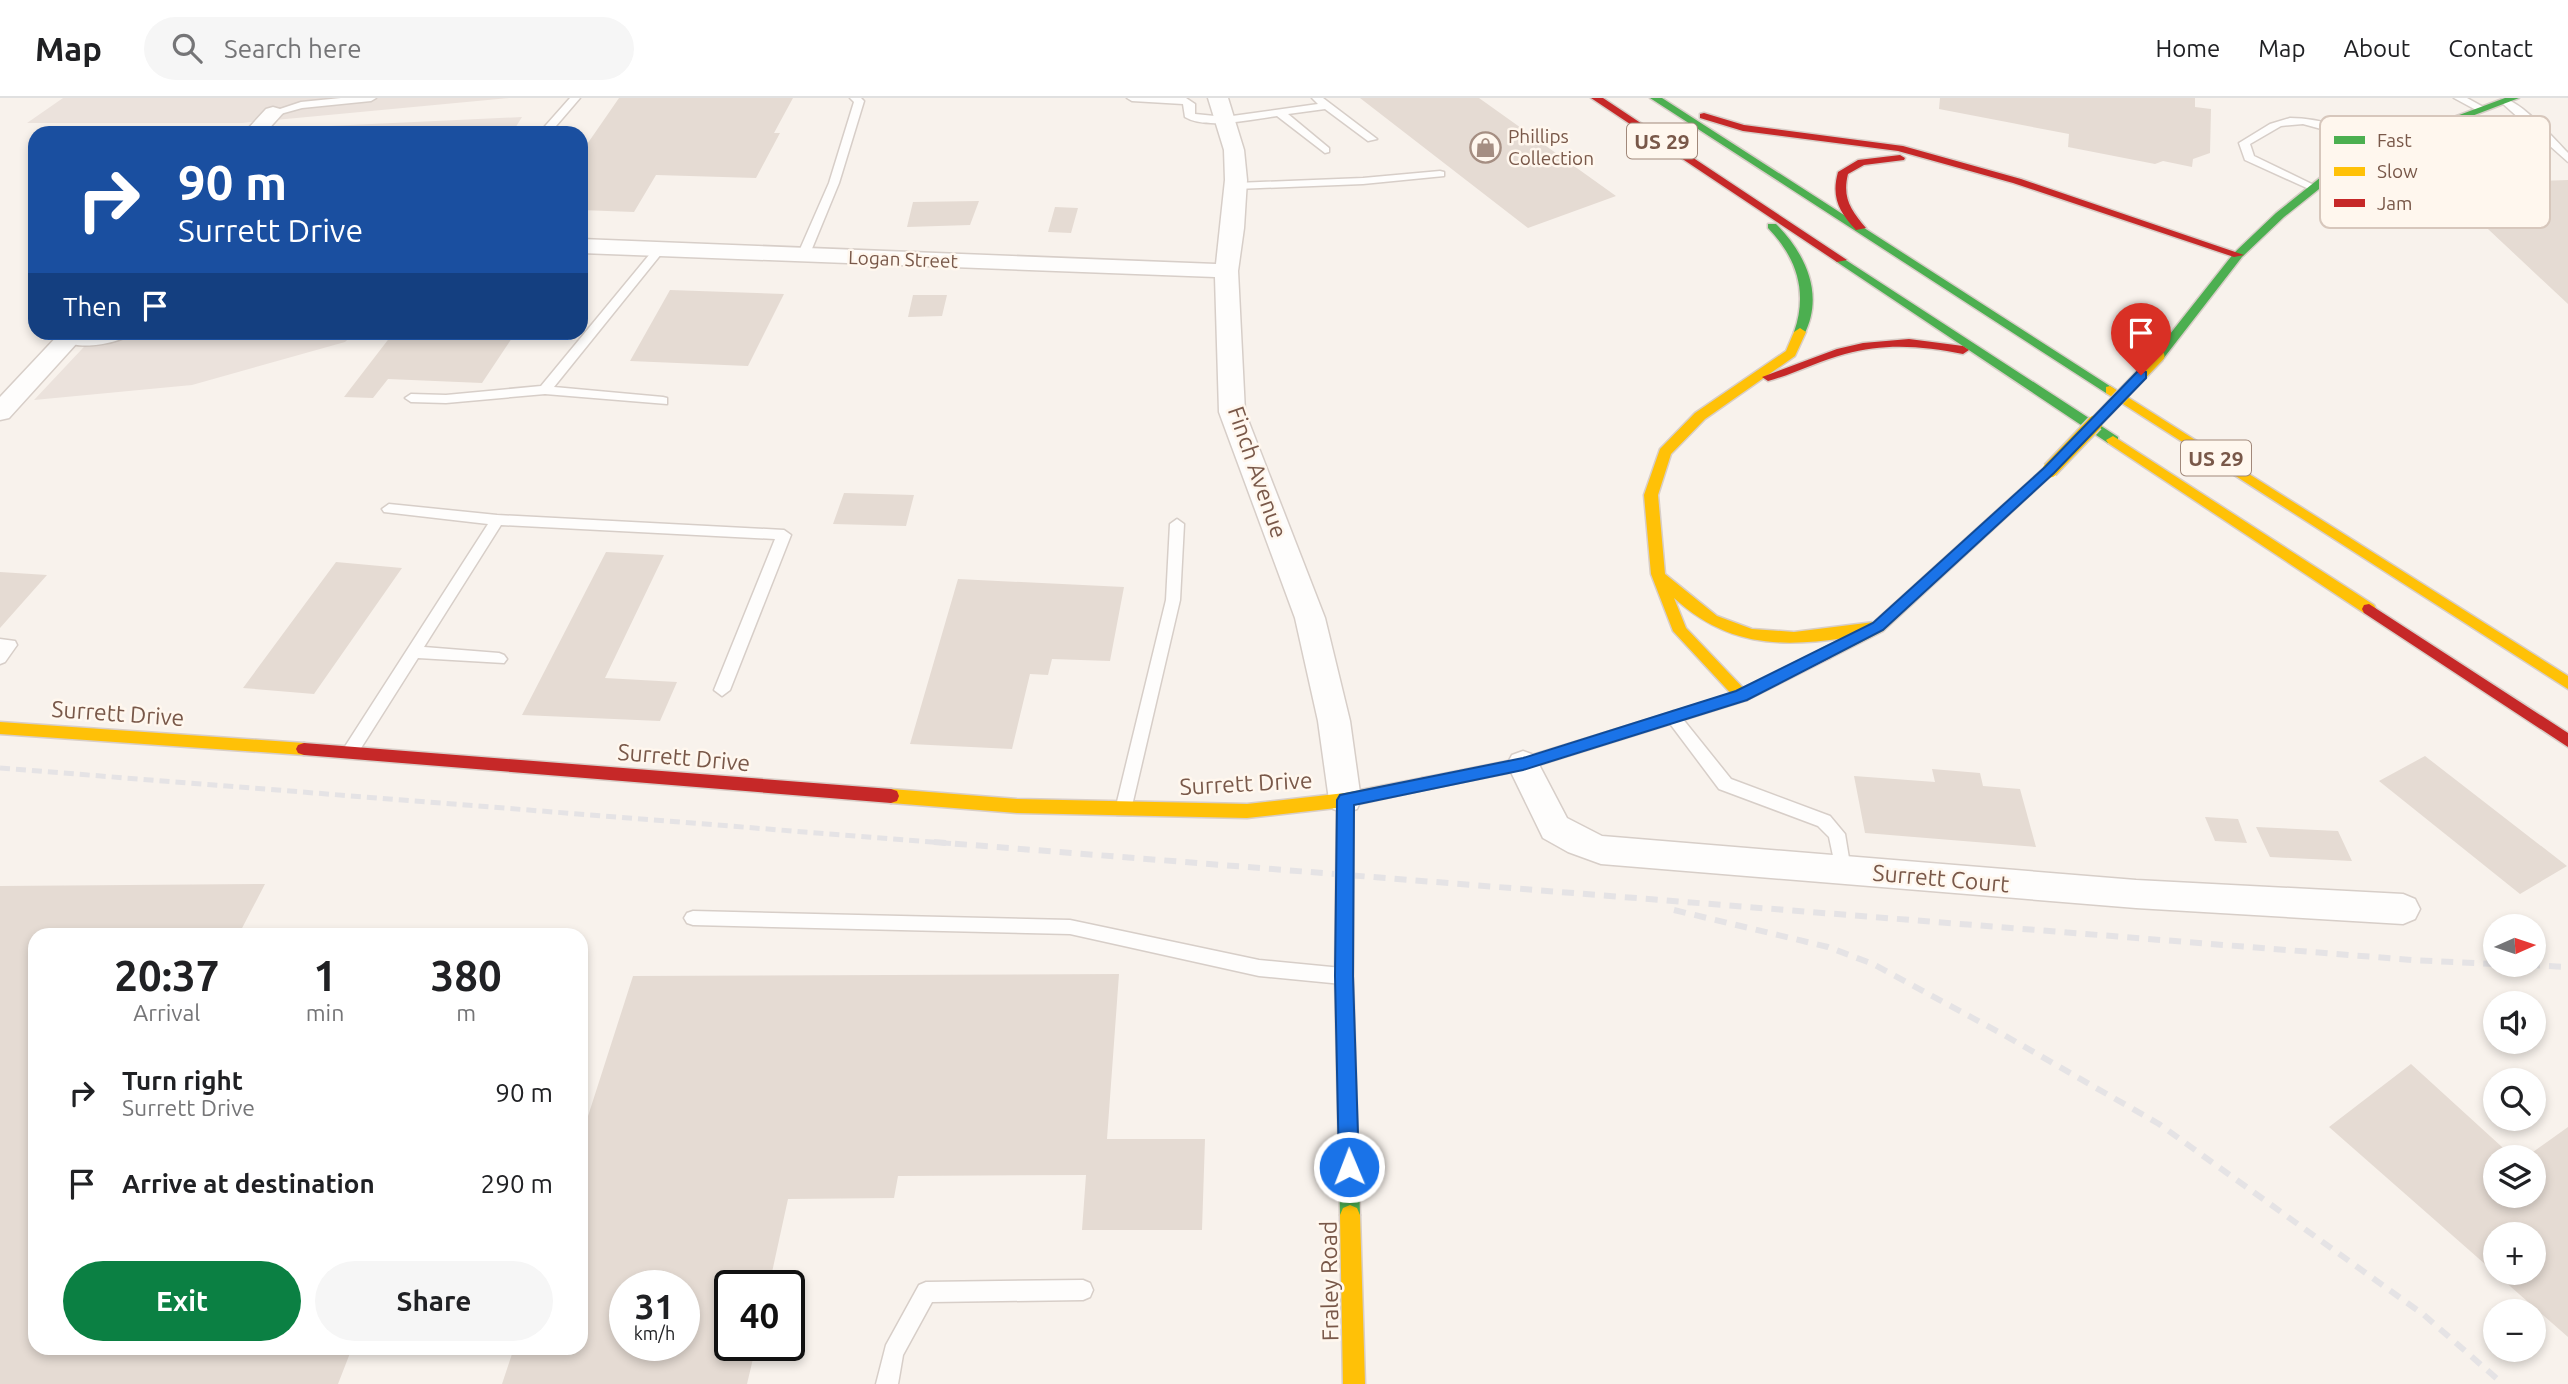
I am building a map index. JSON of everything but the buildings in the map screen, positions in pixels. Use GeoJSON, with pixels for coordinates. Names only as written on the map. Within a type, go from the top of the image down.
{"type":"FeatureCollection","features":[{"type":"Feature","properties":{"kind":"main road","name":"US 29"},"geometry":{"type":"LineString","coordinates":[[1596,98],[2568,741]]}},
{"type":"Feature","properties":{"kind":"main road","name":"US 29"},"geometry":{"type":"LineString","coordinates":[[1657,99],[2568,683]]}},
{"type":"Feature","properties":{"kind":"main road"},"geometry":{"type":"LineString","coordinates":[[1657,99],[1742,128],[1887,146],[1948,162],[2017,181],[2238,256]]}},
{"type":"Feature","properties":{"kind":"main road","name":"Surrett Drive"},"geometry":{"type":"LineString","coordinates":[[2463,116],[2510,99]]}},
{"type":"Feature","properties":{"kind":"main road"},"geometry":{"type":"LineString","coordinates":[[1865,233],[1839,206],[1837,187],[1843,172],[1862,162],[1892,158],[1948,162]]}},
{"type":"Feature","properties":{"kind":"main road","name":"Surrett Drive"},"geometry":{"type":"LineString","coordinates":[[0,728],[350,752],[871,796],[1123,810],[1247,811],[1345,800],[1523,764],[1741,696],[1878,626],[2050,470],[2160,356],[2238,256],[2320,181]]}},
{"type":"Feature","properties":{"kind":"main road"},"geometry":{"type":"LineString","coordinates":[[1727,184],[1784,237],[1804,269],[1807,297],[1803,325],[1791,353],[1700,416],[1665,452],[1651,495],[1658,574],[1680,631],[1741,696]]}},
{"type":"Feature","properties":{"kind":"main road"},"geometry":{"type":"LineString","coordinates":[[1743,387],[1857,344],[1899,338],[1932,341],[1986,357]]}},
{"type":"Feature","properties":{"kind":"main road"},"geometry":{"type":"LineString","coordinates":[[1658,574],[1712,620],[1744,634],[1804,638],[1878,626]]}},
{"type":"Feature","properties":{"kind":"main road","name":"Fraley Road"},"geometry":{"type":"LineString","coordinates":[[1345,800],[1344,976],[1354,1384]]}},
{"type":"Feature","properties":{"kind":"street","name":"Finch Avenue"},"geometry":{"type":"LineString","coordinates":[[1222,109],[1234,150],[1236,186],[1226,271],[1232,412],[1310,618],[1334,721],[1345,800]]}},
{"type":"Feature","properties":{"kind":"street"},"geometry":{"type":"LineString","coordinates":[[261,126],[273,113]]}},
{"type":"Feature","properties":{"kind":"street","name":"Logan Street"},"geometry":{"type":"LineString","coordinates":[[588,247],[1226,271]]}},
{"type":"Feature","properties":{"kind":"street"},"geometry":{"type":"LineString","coordinates":[[588,256],[608,249]]}},
{"type":"Feature","properties":{"kind":"street"},"geometry":{"type":"LineString","coordinates":[[0,412],[68,340]]}},
{"type":"Feature","properties":{"kind":"street","name":"Surrett Court"},"geometry":{"type":"LineString","coordinates":[[1523,764],[1555,828],[1601,850],[2136,894],[2403,909]]}},
{"type":"Feature","properties":{"kind":"lane"},"geometry":{"type":"LineString","coordinates":[[273,113],[300,105],[371,98]]}},
{"type":"Feature","properties":{"kind":"lane"},"geometry":{"type":"LineString","coordinates":[[550,126],[575,98]]}},
{"type":"Feature","properties":{"kind":"lane"},"geometry":{"type":"LineString","coordinates":[[803,256],[834,183],[859,101],[855,98]]}},
{"type":"Feature","properties":{"kind":"lane"},"geometry":{"type":"LineString","coordinates":[[1132,98],[1186,101],[1190,104],[1190,117],[1222,109],[1280,113],[1327,106]]}},
{"type":"Feature","properties":{"kind":"lane"},"geometry":{"type":"LineString","coordinates":[[1317,98],[1372,139]]}},
{"type":"Feature","properties":{"kind":"lane"},"geometry":{"type":"LineString","coordinates":[[2459,98],[2482,109]]}},
{"type":"Feature","properties":{"kind":"lane"},"geometry":{"type":"LineString","coordinates":[[2510,99],[2525,116]]}},
{"type":"Feature","properties":{"kind":"lane"},"geometry":{"type":"LineString","coordinates":[[1280,113],[1325,150]]}},
{"type":"Feature","properties":{"kind":"lane"},"geometry":{"type":"LineString","coordinates":[[2312,187],[2249,158],[2244,143],[2279,124],[2304,123],[2320,126]]}},
{"type":"Feature","properties":{"kind":"lane"},"geometry":{"type":"LineString","coordinates":[[2550,141],[2568,159]]}},
{"type":"Feature","properties":{"kind":"lane"},"geometry":{"type":"LineString","coordinates":[[1236,186],[1363,181],[1440,174]]}},
{"type":"Feature","properties":{"kind":"lane"},"geometry":{"type":"LineString","coordinates":[[588,337],[658,251]]}},
{"type":"Feature","properties":{"kind":"lane"},"geometry":{"type":"LineString","coordinates":[[545,390],[586,340]]}},
{"type":"Feature","properties":{"kind":"lane"},"geometry":{"type":"LineString","coordinates":[[411,398],[446,399],[545,390],[663,401]]}},
{"type":"Feature","properties":{"kind":"lane"},"geometry":{"type":"LineString","coordinates":[[389,509],[497,520],[784,535],[722,690]]}},
{"type":"Feature","properties":{"kind":"lane"},"geometry":{"type":"LineString","coordinates":[[350,752],[497,520]]}},
{"type":"Feature","properties":{"kind":"lane"},"geometry":{"type":"LineString","coordinates":[[1123,810],[1173,600],[1177,524]]}},
{"type":"Feature","properties":{"kind":"lane"},"geometry":{"type":"LineString","coordinates":[[0,644],[10,645],[0,658]]}},
{"type":"Feature","properties":{"kind":"lane"},"geometry":{"type":"LineString","coordinates":[[415,652],[499,659]]}},
{"type":"Feature","properties":{"kind":"lane"},"geometry":{"type":"LineString","coordinates":[[1674,717],[1725,784],[1824,821],[1837,834],[1843,870]]}},
{"type":"Feature","properties":{"kind":"lane"},"geometry":{"type":"LineString","coordinates":[[693,918],[1070,927],[1259,968],[1344,976]]}},
{"type":"Feature","properties":{"kind":"lane"},"geometry":{"type":"LineString","coordinates":[[887,1384],[893,1352],[926,1292],[1083,1290]]}},
{"type":"Feature","properties":{"kind":"shaded area"},"geometry":{"type":"Polygon","coordinates":[[[63,98],[509,98],[242,123],[27,123],[63,98]]]}},
{"type":"Feature","properties":{"kind":"shaded area"},"geometry":{"type":"Polygon","coordinates":[[[522,117],[516,126],[329,126],[522,117]]]}},
{"type":"Feature","properties":{"kind":"shaded area"},"geometry":{"type":"Polygon","coordinates":[[[90,340],[347,340],[192,385],[34,400],[90,340]]]}},
{"type":"Feature","properties":{"kind":"railway"},"geometry":{"type":"LineString","coordinates":[[0,768],[956,844]]}},
{"type":"Feature","properties":{"kind":"railway"},"geometry":{"type":"LineString","coordinates":[[934,842],[2412,960],[2483,963]]}},
{"type":"Feature","properties":{"kind":"railway"},"geometry":{"type":"LineString","coordinates":[[1674,910],[1828,947],[1873,964],[2004,1035],[2159,1124],[2424,1315],[2503,1384]]}},
{"type":"Feature","properties":{"kind":"railway"},"geometry":{"type":"LineString","coordinates":[[2546,966],[2568,967]]}},
{"type":"Feature","properties":{"kind":"traffic: fast"},"geometry":{"type":"LineString","coordinates":[[1655,98],[2110,390]]}},
{"type":"Feature","properties":{"kind":"traffic: fast"},"geometry":{"type":"LineString","coordinates":[[2466,116],[2514,98]]}},
{"type":"Feature","properties":{"kind":"traffic: fast"},"geometry":{"type":"LineString","coordinates":[[2159,356],[2238,255],[2280,215],[2320,183]]}},
{"type":"Feature","properties":{"kind":"traffic: fast"},"geometry":{"type":"LineString","coordinates":[[1772,226],[1791,248],[1804,274],[1807,303],[1800,332]]}},
{"type":"Feature","properties":{"kind":"traffic: fast"},"geometry":{"type":"LineString","coordinates":[[1841,260],[2113,440]]}},
{"type":"Feature","properties":{"kind":"traffic: fast"},"geometry":{"type":"LineString","coordinates":[[1345,800],[1344,976],[1350,1215]]}},
{"type":"Feature","properties":{"kind":"traffic: slow"},"geometry":{"type":"LineString","coordinates":[[1742,696],[1680,631],[1658,574],[1651,495],[1665,452],[1700,416],[1791,353],[1800,332]]}},
{"type":"Feature","properties":{"kind":"traffic: slow"},"geometry":{"type":"LineString","coordinates":[[2050,470],[2159,356]]}},
{"type":"Feature","properties":{"kind":"traffic: slow"},"geometry":{"type":"LineString","coordinates":[[2110,390],[2568,683]]}},
{"type":"Feature","properties":{"kind":"traffic: slow"},"geometry":{"type":"LineString","coordinates":[[2113,440],[2369,609]]}},
{"type":"Feature","properties":{"kind":"traffic: slow"},"geometry":{"type":"LineString","coordinates":[[1825,654],[1878,627],[2050,470]]}},
{"type":"Feature","properties":{"kind":"traffic: slow"},"geometry":{"type":"LineString","coordinates":[[1662,578],[1692,606],[1712,620],[1752,635],[1794,638],[1878,627]]}},
{"type":"Feature","properties":{"kind":"traffic: slow"},"geometry":{"type":"LineString","coordinates":[[0,728],[304,749]]}},
{"type":"Feature","properties":{"kind":"traffic: slow"},"geometry":{"type":"LineString","coordinates":[[891,796],[1017,806],[1247,811],[1345,800],[1428,783]]}},
{"type":"Feature","properties":{"kind":"traffic: slow"},"geometry":{"type":"LineString","coordinates":[[1350,1215],[1354,1384]]}},
{"type":"Feature","properties":{"kind":"traffic: jam"},"geometry":{"type":"LineString","coordinates":[[1596,98],[1841,260]]}},
{"type":"Feature","properties":{"kind":"traffic: jam"},"geometry":{"type":"LineString","coordinates":[[1704,116],[1743,128],[1899,148],[2017,181],[2238,255]]}},
{"type":"Feature","properties":{"kind":"traffic: jam"},"geometry":{"type":"LineString","coordinates":[[1860,228],[1842,203],[1840,189],[1843,172],[1862,162],[1900,158]]}},
{"type":"Feature","properties":{"kind":"traffic: jam"},"geometry":{"type":"LineString","coordinates":[[1768,377],[1818,358],[1863,346],[1909,343],[1963,350]]}},
{"type":"Feature","properties":{"kind":"traffic: jam"},"geometry":{"type":"LineString","coordinates":[[2369,609],[2568,741]]}},
{"type":"Feature","properties":{"kind":"traffic: jam"},"geometry":{"type":"LineString","coordinates":[[1428,783],[1523,764],[1742,696],[1825,654]]}},
{"type":"Feature","properties":{"kind":"traffic: jam"},"geometry":{"type":"LineString","coordinates":[[304,749],[891,796]]}},
{"type":"Feature","properties":{"kind":"place","name":"Phillips Collection"},"geometry":{"type":"Point","coordinates":[1485,147]}},
{"type":"Feature","properties":{"kind":"route"},"geometry":{"type":"LineString","coordinates":[[1349,1167],[1344,976],[1345,800],[1523,764],[1741,696],[1878,626],[2050,470],[2141,375]]}}]}
